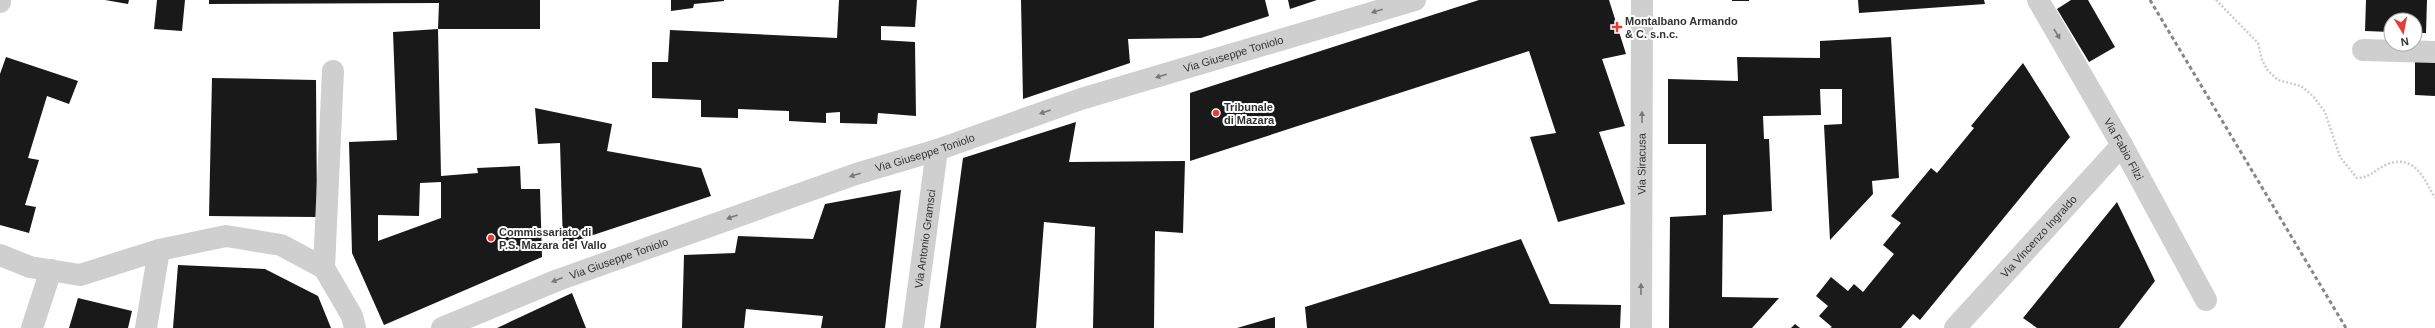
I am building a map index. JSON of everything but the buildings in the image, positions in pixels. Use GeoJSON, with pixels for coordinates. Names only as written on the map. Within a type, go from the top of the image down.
{"type":"FeatureCollection","features":[{"type":"Feature","properties":{"kind":"street","name":"Via Giuseppe Toniolo"},"geometry":{"type":"LineString","coordinates":[[442,328],[558,280],[856,174],[937,150],[1081,99],[1415,0]]}},
{"type":"Feature","properties":{"kind":"street","name":"Via Siracusa"},"geometry":{"type":"LineString","coordinates":[[1641,328],[1642,0]]}},
{"type":"Feature","properties":{"kind":"street","name":"Via Fabio Filzi"},"geometry":{"type":"LineString","coordinates":[[2038,0],[2122,145],[2206,300]]}},
{"type":"Feature","properties":{"kind":"street"},"geometry":{"type":"LineString","coordinates":[[2362,50],[2435,52]]}},
{"type":"Feature","properties":{"kind":"street"},"geometry":{"type":"LineString","coordinates":[[324,268],[333,70]]}},
{"type":"Feature","properties":{"kind":"street","name":"Via Vincenzo Ingraldo"},"geometry":{"type":"LineString","coordinates":[[1955,328],[2122,145]]}},
{"type":"Feature","properties":{"kind":"street","name":"Via Antonio Gramsci"},"geometry":{"type":"LineString","coordinates":[[913,328],[937,150]]}},
{"type":"Feature","properties":{"kind":"street"},"geometry":{"type":"LineString","coordinates":[[0,255],[30,267],[80,275],[159,250],[226,236],[281,245],[324,268],[352,316],[355,328]]}},
{"type":"Feature","properties":{"kind":"street"},"geometry":{"type":"LineString","coordinates":[[146,328],[159,250]]}},
{"type":"Feature","properties":{"kind":"street"},"geometry":{"type":"LineString","coordinates":[[32,328],[51,270]]}},
{"type":"Feature","properties":{"kind":"path"},"geometry":{"type":"LineString","coordinates":[[2216,0],[2258,43],[2262,60],[2268,71],[2278,80],[2301,86],[2313,96],[2325,112],[2340,157],[2357,178],[2367,177],[2388,164],[2406,162],[2417,168],[2435,198]]}},
{"type":"Feature","properties":{"kind":"railway"},"geometry":{"type":"LineString","coordinates":[[2150,0],[2346,328]]}},
{"type":"Feature","properties":{"kind":"place","name":"Montalbano Armando & C. s.n.c."},"geometry":{"type":"Point","coordinates":[1617,27]}},
{"type":"Feature","properties":{"kind":"place","name":"Tribunale di Mazara"},"geometry":{"type":"Point","coordinates":[1216,113]}},
{"type":"Feature","properties":{"kind":"place","name":"Commissariato di P.S. Mazara del Vallo"},"geometry":{"type":"Point","coordinates":[491,238]}}]}
